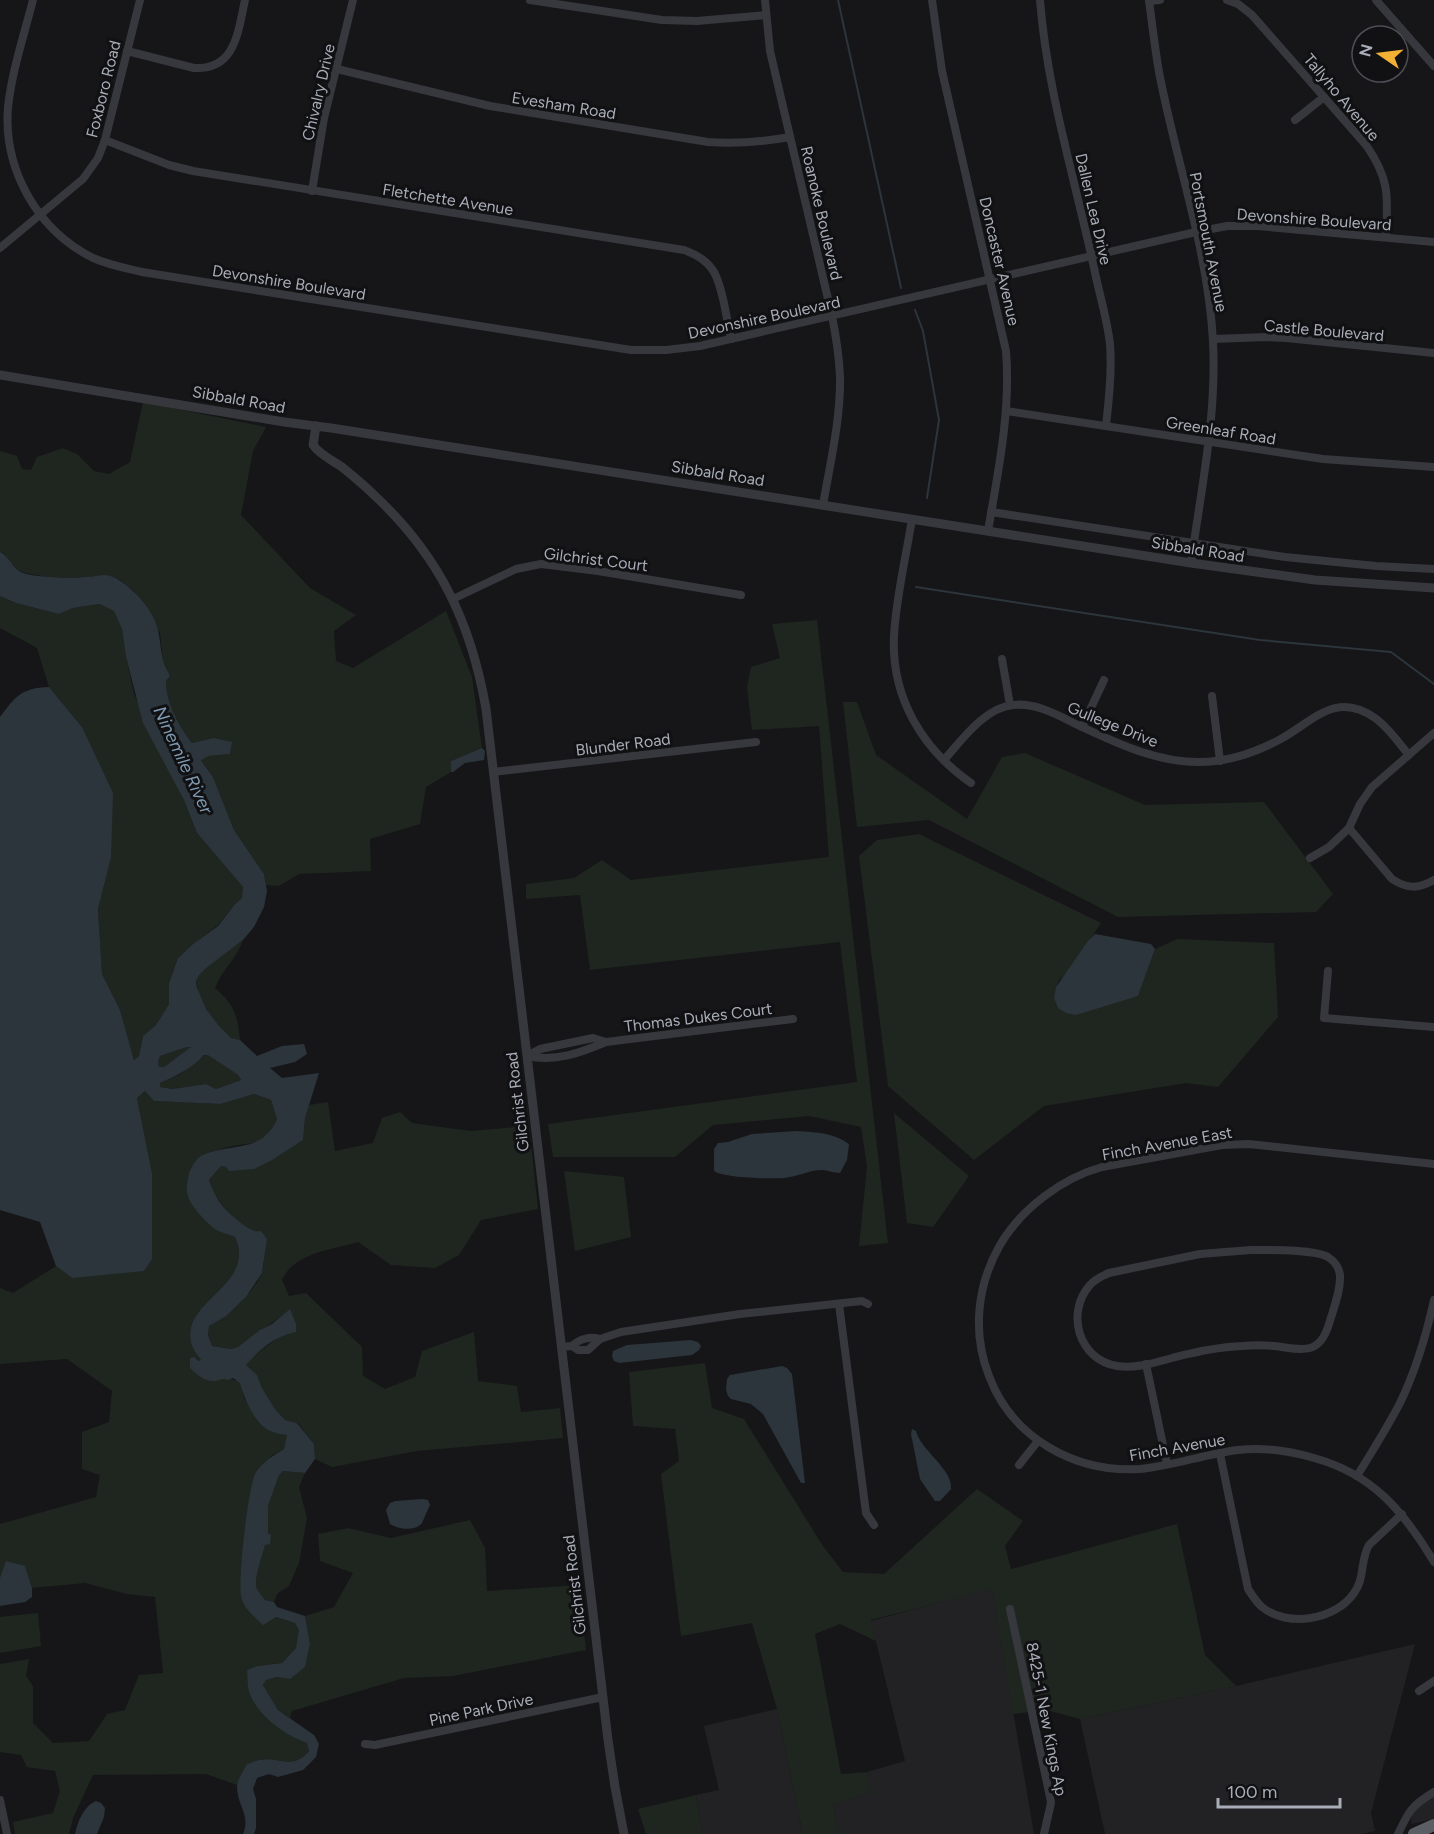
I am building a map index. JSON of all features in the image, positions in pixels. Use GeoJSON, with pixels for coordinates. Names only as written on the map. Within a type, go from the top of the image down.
{"type":"FeatureCollection","features":[{"type":"Feature","properties":{"kind":"highway"},"geometry":{"type":"LineString","coordinates":[[1414,1834],[1434,1825]]}},
{"type":"Feature","properties":{"kind":"street","name":"Devonshire Boulevard"},"geometry":{"type":"LineString","coordinates":[[33,0],[8,108],[10,146],[21,185],[41,215],[58,234],[92,257],[111,265],[141,272],[631,350],[666,350],[689,348],[731,339],[1227,226],[1257,226],[1434,242]]}},
{"type":"Feature","properties":{"kind":"street","name":"Foxboro Road"},"geometry":{"type":"LineString","coordinates":[[0,248],[83,179],[98,158],[105,140],[140,0]]}},
{"type":"Feature","properties":{"kind":"street"},"geometry":{"type":"LineString","coordinates":[[127,51],[195,68],[205,69],[215,66],[224,60],[235,43],[246,0]]}},
{"type":"Feature","properties":{"kind":"street","name":"Chivalry Drive"},"geometry":{"type":"LineString","coordinates":[[312,191],[320,138],[353,0]]}},
{"type":"Feature","properties":{"kind":"street"},"geometry":{"type":"LineString","coordinates":[[530,0],[662,20],[697,21],[766,15]]}},
{"type":"Feature","properties":{"kind":"street","name":"Roanoke Boulevard"},"geometry":{"type":"LineString","coordinates":[[765,0],[771,51],[837,346],[840,376],[838,405],[823,505]]}},
{"type":"Feature","properties":{"kind":"street","name":"Doncaster Avenue"},"geometry":{"type":"LineString","coordinates":[[932,0],[942,71],[1006,351],[1008,387],[1006,411],[988,531]]}},
{"type":"Feature","properties":{"kind":"street","name":"Dallen Lea Drive"},"geometry":{"type":"LineString","coordinates":[[1040,0],[1051,77],[1110,342],[1110,390],[1106,426]]}},
{"type":"Feature","properties":{"kind":"street"},"geometry":{"type":"LineString","coordinates":[[1149,1],[1160,0]]}},
{"type":"Feature","properties":{"kind":"street","name":"Tallyho Avenue"},"geometry":{"type":"LineString","coordinates":[[1227,0],[1238,4],[1252,15],[1377,160],[1383,174],[1388,201],[1386,237]]}},
{"type":"Feature","properties":{"kind":"street"},"geometry":{"type":"LineString","coordinates":[[1376,0],[1434,66]]}},
{"type":"Feature","properties":{"kind":"street","name":"Portsmouth Avenue"},"geometry":{"type":"LineString","coordinates":[[1149,1],[1159,72],[1207,285],[1213,339],[1209,442],[1191,563]]}},
{"type":"Feature","properties":{"kind":"street","name":"Evesham Road"},"geometry":{"type":"LineString","coordinates":[[337,69],[490,106],[708,142],[747,143],[790,136]]}},
{"type":"Feature","properties":{"kind":"street"},"geometry":{"type":"LineString","coordinates":[[1295,120],[1324,97]]}},
{"type":"Feature","properties":{"kind":"street","name":"Fletchette Avenue"},"geometry":{"type":"LineString","coordinates":[[105,140],[177,167],[312,191],[684,250],[696,254],[713,270],[731,339]]}},
{"type":"Feature","properties":{"kind":"street","name":"Castle Boulevard"},"geometry":{"type":"LineString","coordinates":[[1213,339],[1277,338],[1434,353]]}},
{"type":"Feature","properties":{"kind":"street","name":"Sibbald Road"},"geometry":{"type":"LineString","coordinates":[[0,375],[1191,563],[1315,580],[1434,588]]}},
{"type":"Feature","properties":{"kind":"street","name":"Greenleaf Road"},"geometry":{"type":"LineString","coordinates":[[1006,411],[1323,459],[1434,467]]}},
{"type":"Feature","properties":{"kind":"street","name":"Gilchrist Road"},"geometry":{"type":"LineString","coordinates":[[316,426],[313,445],[316,450],[371,491],[400,521],[436,568],[453,599],[467,633],[480,677],[603,1697],[624,1834]]}},
{"type":"Feature","properties":{"kind":"street"},"geometry":{"type":"LineString","coordinates":[[991,512],[1325,561],[1434,569]]}},
{"type":"Feature","properties":{"kind":"street"},"geometry":{"type":"LineString","coordinates":[[912,519],[894,636],[895,664],[902,695],[915,726],[927,743],[953,770],[971,783]]}},
{"type":"Feature","properties":{"kind":"street","name":"Gilchrist Court"},"geometry":{"type":"LineString","coordinates":[[453,599],[516,569],[541,564],[598,571],[741,595]]}},
{"type":"Feature","properties":{"kind":"street"},"geometry":{"type":"LineString","coordinates":[[944,760],[985,717],[1010,705],[1002,659]]}},
{"type":"Feature","properties":{"kind":"street"},"geometry":{"type":"LineString","coordinates":[[1082,727],[1104,680]]}},
{"type":"Feature","properties":{"kind":"street"},"geometry":{"type":"LineString","coordinates":[[1212,696],[1220,761]]}},
{"type":"Feature","properties":{"kind":"street","name":"Gullege Drive"},"geometry":{"type":"LineString","coordinates":[[1010,705],[1033,706],[1127,747],[1164,759],[1199,762],[1240,757],[1264,748],[1321,712],[1331,708],[1352,708],[1375,718],[1409,755]]}},
{"type":"Feature","properties":{"kind":"street"},"geometry":{"type":"LineString","coordinates":[[1310,858],[1329,847],[1349,828],[1365,795],[1372,787],[1434,733]]}},
{"type":"Feature","properties":{"kind":"street","name":"Blunder Road"},"geometry":{"type":"LineString","coordinates":[[493,772],[756,742]]}},
{"type":"Feature","properties":{"kind":"street"},"geometry":{"type":"LineString","coordinates":[[1349,828],[1392,879],[1411,888],[1434,880]]}},
{"type":"Feature","properties":{"kind":"street"},"geometry":{"type":"LineString","coordinates":[[1328,971],[1324,1018],[1434,1027]]}},
{"type":"Feature","properties":{"kind":"street","name":"Thomas Dukes Court"},"geometry":{"type":"LineString","coordinates":[[527,1056],[541,1059],[559,1057],[579,1053],[606,1042],[792,1019]]}},
{"type":"Feature","properties":{"kind":"street","name":"Thomas Dukes Court"},"geometry":{"type":"LineString","coordinates":[[527,1056],[540,1049],[593,1038],[606,1042]]}},
{"type":"Feature","properties":{"kind":"street","name":"Finch Avenue East"},"geometry":{"type":"LineString","coordinates":[[1025,1214],[1061,1184],[1087,1172],[1102,1167],[1222,1145],[1266,1144],[1434,1164]]}},
{"type":"Feature","properties":{"kind":"street","name":"Finch Avenue"},"geometry":{"type":"LineString","coordinates":[[1025,1214],[1010,1230],[989,1266],[980,1303],[979,1334],[985,1367],[999,1397],[1017,1422],[1038,1441],[1075,1460],[1124,1469],[1143,1468],[1238,1450],[1276,1450],[1316,1458],[1357,1476],[1388,1499],[1414,1529],[1434,1562]]}},
{"type":"Feature","properties":{"kind":"street"},"geometry":{"type":"LineString","coordinates":[[1280,1250],[1321,1254],[1329,1257],[1335,1263],[1340,1276],[1339,1286],[1325,1335],[1320,1343],[1313,1347],[1301,1349],[1254,1346],[1220,1348],[1146,1364],[1116,1366],[1106,1363],[1088,1350],[1082,1341],[1077,1320],[1078,1309],[1089,1286],[1096,1279],[1109,1273],[1200,1254],[1229,1251],[1280,1250]]}},
{"type":"Feature","properties":{"kind":"street"},"geometry":{"type":"LineString","coordinates":[[1357,1476],[1399,1404],[1412,1375],[1434,1300]]}},
{"type":"Feature","properties":{"kind":"street"},"geometry":{"type":"LineString","coordinates":[[561,1347],[572,1346],[578,1350],[588,1350],[600,1339],[621,1332],[718,1318],[862,1301],[868,1304]]}},
{"type":"Feature","properties":{"kind":"street"},"geometry":{"type":"LineString","coordinates":[[839,1304],[866,1513],[874,1525]]}},
{"type":"Feature","properties":{"kind":"street"},"geometry":{"type":"LineString","coordinates":[[1146,1364],[1167,1464]]}},
{"type":"Feature","properties":{"kind":"street"},"geometry":{"type":"LineString","coordinates":[[1019,1465],[1038,1441]]}},
{"type":"Feature","properties":{"kind":"street"},"geometry":{"type":"LineString","coordinates":[[1220,1454],[1245,1580],[1253,1598],[1262,1607],[1284,1618],[1298,1619],[1323,1614],[1336,1610],[1347,1602],[1356,1592],[1361,1581],[1365,1551],[1402,1514]]}},
{"type":"Feature","properties":{"kind":"street","name":"8425-1 New Kings Ap"},"geometry":{"type":"LineString","coordinates":[[1010,1609],[1051,1803],[1044,1834]]}},
{"type":"Feature","properties":{"kind":"street"},"geometry":{"type":"LineString","coordinates":[[1419,1691],[1434,1682]]}},
{"type":"Feature","properties":{"kind":"street","name":"Pine Park Drive"},"geometry":{"type":"LineString","coordinates":[[365,1744],[375,1744],[603,1697]]}},
{"type":"Feature","properties":{"kind":"street"},"geometry":{"type":"LineString","coordinates":[[1398,1834],[1409,1811],[1434,1792]]}},
{"type":"Feature","properties":{"kind":"street"},"geometry":{"type":"LineString","coordinates":[[0,1800],[7,1834]]}},
{"type":"Feature","properties":{"kind":"shaded area"},"geometry":{"type":"Polygon","coordinates":[[[143,402],[266,427],[253,451],[241,515],[310,588],[356,615],[334,631],[336,661],[353,668],[446,611],[472,677],[482,748],[451,761],[451,772],[426,787],[420,824],[370,839],[371,871],[299,874],[279,886],[266,885],[264,874],[234,830],[213,777],[201,759],[229,754],[213,738],[192,743],[178,722],[168,698],[166,681],[170,676],[163,661],[160,633],[134,591],[120,580],[106,575],[47,577],[21,572],[12,565],[4,553],[0,552],[0,451],[17,456],[22,469],[31,470],[37,457],[63,448],[77,454],[94,471],[109,474],[130,462],[143,402]]]}},
{"type":"Feature","properties":{"kind":"shaded area"},"geometry":{"type":"Polygon","coordinates":[[[0,596],[16,603],[59,614],[73,608],[100,604],[114,610],[122,629],[134,694],[197,833],[243,887],[242,898],[218,925],[178,958],[169,983],[169,1004],[156,1025],[143,1036],[139,1056],[134,1060],[120,1010],[102,974],[98,909],[111,858],[82,727],[49,687],[37,648],[0,628],[0,596]]]}},
{"type":"Feature","properties":{"kind":"shaded area"},"geometry":{"type":"Polygon","coordinates":[[[817,620],[888,1243],[859,1246],[867,1166],[861,1127],[809,1116],[713,1125],[675,1157],[553,1157],[548,1124],[857,1082],[840,942],[590,970],[580,895],[526,899],[526,884],[574,878],[602,860],[631,880],[829,857],[819,726],[752,730],[747,687],[751,667],[780,658],[772,624],[817,620]]]}},
{"type":"Feature","properties":{"kind":"shaded area"},"geometry":{"type":"Polygon","coordinates":[[[843,702],[857,702],[876,755],[967,819],[1002,757],[1025,753],[1145,805],[1264,802],[1333,894],[1316,912],[1118,917],[929,820],[857,827],[843,702]]]}},
{"type":"Feature","properties":{"kind":"shaded area"},"geometry":{"type":"Polygon","coordinates":[[[919,834],[1101,923],[1069,971],[1059,980],[1054,998],[1058,1008],[1138,996],[1155,949],[1177,939],[1274,943],[1278,1017],[1218,1087],[1186,1083],[1044,1106],[974,1160],[888,1086],[859,856],[877,840],[919,834]]]}},
{"type":"Feature","properties":{"kind":"shaded area"},"geometry":{"type":"Polygon","coordinates":[[[243,940],[215,988],[234,1011],[240,1040],[231,1038],[212,1018],[201,1000],[197,982],[199,975],[208,966],[243,940]]]}},
{"type":"Feature","properties":{"kind":"shaded area"},"geometry":{"type":"Polygon","coordinates":[[[192,1047],[164,1067],[159,1067],[160,1056],[192,1047]]]}},
{"type":"Feature","properties":{"kind":"shaded area"},"geometry":{"type":"Polygon","coordinates":[[[208,1054],[238,1075],[241,1080],[216,1089],[206,1084],[172,1089],[160,1087],[160,1083],[179,1075],[208,1054]]]}},
{"type":"Feature","properties":{"kind":"shaded area"},"geometry":{"type":"Polygon","coordinates":[[[145,1091],[154,1101],[221,1104],[254,1094],[271,1100],[277,1119],[272,1129],[260,1140],[217,1150],[192,1166],[188,1177],[187,1193],[218,1231],[235,1237],[239,1254],[235,1269],[227,1282],[195,1318],[190,1332],[193,1348],[201,1360],[198,1361],[213,1381],[227,1378],[241,1383],[245,1400],[288,1435],[284,1449],[271,1456],[241,1596],[276,1617],[295,1623],[300,1630],[296,1648],[282,1663],[257,1666],[247,1670],[296,1739],[307,1743],[309,1751],[303,1757],[291,1762],[267,1759],[248,1764],[237,1785],[206,1774],[93,1775],[73,1818],[69,1834],[15,1834],[13,1822],[53,1813],[60,1791],[55,1771],[27,1767],[21,1755],[0,1752],[0,1664],[29,1659],[26,1676],[33,1686],[33,1723],[53,1743],[89,1741],[107,1714],[125,1710],[139,1675],[163,1673],[155,1597],[127,1594],[85,1583],[32,1588],[25,1566],[0,1578],[0,1524],[96,1497],[100,1475],[82,1469],[82,1432],[109,1422],[112,1391],[67,1359],[0,1364],[0,1288],[13,1293],[56,1266],[72,1278],[152,1173],[137,1098],[145,1091]]]}},
{"type":"Feature","properties":{"kind":"shaded area"},"geometry":{"type":"Polygon","coordinates":[[[328,1102],[335,1151],[373,1143],[382,1118],[400,1112],[412,1123],[471,1131],[515,1127],[516,1107],[527,1106],[538,1209],[481,1220],[459,1255],[435,1268],[391,1265],[358,1242],[305,1258],[296,1263],[282,1280],[289,1296],[306,1293],[362,1347],[363,1376],[385,1389],[415,1377],[422,1351],[474,1332],[478,1381],[517,1386],[521,1412],[560,1408],[563,1438],[417,1451],[332,1467],[315,1459],[314,1444],[298,1423],[285,1420],[275,1409],[257,1375],[245,1364],[282,1335],[290,1310],[238,1347],[231,1349],[212,1346],[208,1335],[209,1326],[232,1310],[253,1288],[262,1272],[267,1239],[248,1228],[225,1208],[209,1180],[221,1166],[226,1167],[303,1140],[309,1105],[328,1102]]]}},
{"type":"Feature","properties":{"kind":"shaded area"},"geometry":{"type":"Polygon","coordinates":[[[894,1113],[969,1176],[933,1227],[907,1223],[894,1113]]]}},
{"type":"Feature","properties":{"kind":"shaded area"},"geometry":{"type":"Polygon","coordinates":[[[564,1171],[624,1177],[631,1237],[575,1251],[564,1171]]]}},
{"type":"Feature","properties":{"kind":"shaded area"},"geometry":{"type":"Polygon","coordinates":[[[705,1363],[712,1408],[744,1419],[823,1546],[843,1572],[884,1574],[977,1489],[1023,1521],[1005,1546],[1011,1569],[1177,1524],[1205,1655],[1236,1686],[1080,1719],[1047,1710],[1013,1714],[992,1589],[871,1620],[876,1641],[840,1624],[815,1634],[841,1774],[867,1772],[871,1793],[833,1804],[839,1834],[803,1834],[777,1709],[752,1623],[681,1636],[661,1474],[679,1461],[675,1429],[633,1426],[629,1372],[705,1363]]]}},
{"type":"Feature","properties":{"kind":"shaded area"},"geometry":{"type":"Polygon","coordinates":[[[283,1471],[305,1473],[299,1487],[307,1518],[299,1563],[289,1586],[277,1594],[274,1602],[265,1600],[257,1589],[256,1580],[265,1544],[269,1544],[271,1534],[268,1534],[268,1506],[279,1474],[283,1471]]]}},
{"type":"Feature","properties":{"kind":"shaded area"},"geometry":{"type":"Polygon","coordinates":[[[470,1520],[485,1548],[487,1591],[579,1585],[586,1650],[453,1676],[404,1678],[292,1711],[290,1718],[278,1710],[263,1685],[266,1680],[277,1677],[290,1679],[310,1643],[305,1616],[334,1607],[353,1573],[320,1561],[318,1534],[348,1528],[391,1538],[470,1520]]]}},
{"type":"Feature","properties":{"kind":"shaded area"},"geometry":{"type":"Polygon","coordinates":[[[992,1588],[1034,1834],[839,1834],[833,1804],[870,1793],[867,1772],[905,1761],[871,1621],[992,1588]]]}},
{"type":"Feature","properties":{"kind":"shaded area"},"geometry":{"type":"Polygon","coordinates":[[[38,1613],[41,1646],[0,1653],[0,1617],[38,1613]]]}},
{"type":"Feature","properties":{"kind":"shaded area"},"geometry":{"type":"Polygon","coordinates":[[[1415,1644],[1371,1813],[1375,1831],[1363,1834],[1105,1834],[1080,1719],[1236,1686],[1415,1644]]]}},
{"type":"Feature","properties":{"kind":"shaded area"},"geometry":{"type":"Polygon","coordinates":[[[777,1709],[803,1834],[702,1834],[696,1795],[719,1790],[704,1726],[777,1709]]]}},
{"type":"Feature","properties":{"kind":"shaded area"},"geometry":{"type":"Polygon","coordinates":[[[696,1795],[702,1834],[646,1834],[638,1809],[696,1795]]]}},
{"type":"Feature","properties":{"kind":"shaded area"},"geometry":{"type":"Polygon","coordinates":[[[1434,1796],[1434,1819],[1411,1824],[1412,1813],[1434,1796]]]}},
{"type":"Feature","properties":{"kind":"water","name":"Ninemile River"},"geometry":{"type":"Polygon","coordinates":[[[0,552],[19,571],[30,575],[46,577],[112,576],[139,596],[149,609],[157,626],[163,660],[170,676],[166,681],[168,698],[182,729],[192,743],[213,738],[232,742],[230,754],[209,756],[201,760],[213,777],[234,830],[264,874],[267,891],[264,907],[254,927],[243,940],[199,975],[196,982],[197,988],[206,1009],[219,1026],[231,1038],[240,1040],[257,1056],[282,1046],[304,1044],[307,1054],[295,1062],[270,1068],[282,1078],[319,1073],[305,1118],[303,1140],[254,1169],[229,1171],[226,1167],[221,1166],[209,1180],[215,1194],[227,1210],[250,1229],[261,1231],[267,1239],[262,1273],[246,1297],[226,1316],[209,1326],[208,1335],[212,1346],[231,1349],[238,1347],[290,1309],[296,1324],[296,1332],[268,1344],[246,1365],[257,1375],[275,1409],[285,1420],[297,1423],[314,1444],[315,1459],[305,1473],[283,1471],[279,1475],[268,1506],[270,1544],[265,1545],[256,1585],[265,1600],[274,1602],[277,1607],[305,1616],[310,1643],[305,1667],[290,1679],[277,1677],[266,1680],[263,1685],[278,1710],[314,1735],[319,1744],[316,1757],[303,1770],[278,1777],[269,1774],[257,1778],[253,1789],[256,1799],[254,1834],[243,1834],[245,1815],[237,1787],[246,1765],[266,1759],[291,1762],[303,1757],[309,1751],[307,1743],[282,1730],[259,1710],[248,1685],[247,1670],[257,1666],[282,1663],[296,1648],[299,1630],[295,1623],[276,1617],[263,1625],[242,1601],[240,1586],[244,1533],[253,1481],[262,1465],[284,1449],[287,1435],[273,1432],[261,1424],[248,1404],[240,1383],[233,1378],[210,1381],[200,1377],[190,1368],[190,1358],[201,1360],[193,1348],[190,1332],[195,1318],[227,1282],[235,1269],[239,1254],[235,1237],[218,1231],[194,1208],[188,1197],[187,1187],[190,1170],[201,1156],[263,1138],[277,1119],[271,1100],[254,1094],[221,1104],[154,1101],[145,1091],[137,1098],[152,1173],[152,1259],[144,1271],[72,1278],[56,1266],[40,1222],[0,1210],[0,717],[20,694],[32,689],[49,687],[82,727],[113,793],[111,858],[98,909],[102,974],[120,1010],[134,1060],[139,1056],[143,1036],[156,1025],[169,1004],[169,983],[178,958],[218,926],[242,898],[243,887],[197,833],[184,800],[143,723],[126,657],[122,629],[114,611],[100,604],[73,608],[59,614],[16,603],[0,596],[0,552]],[[191,1047],[160,1056],[159,1067],[164,1067],[191,1047]],[[204,1055],[184,1071],[160,1083],[160,1087],[172,1089],[206,1084],[216,1089],[241,1080],[238,1075],[208,1055],[204,1055]]]}},
{"type":"Feature","properties":{"kind":"water"},"geometry":{"type":"Polygon","coordinates":[[[482,748],[485,751],[484,760],[465,763],[451,772],[451,761],[482,748]]]}},
{"type":"Feature","properties":{"kind":"water"},"geometry":{"type":"Polygon","coordinates":[[[1095,934],[1151,944],[1155,949],[1138,996],[1076,1015],[1066,1013],[1058,1008],[1054,998],[1056,987],[1095,934]]]}},
{"type":"Feature","properties":{"kind":"water"},"geometry":{"type":"Polygon","coordinates":[[[797,1131],[831,1135],[849,1144],[847,1160],[840,1173],[817,1170],[789,1177],[769,1178],[737,1177],[714,1171],[714,1149],[718,1143],[752,1134],[797,1131]]]}},
{"type":"Feature","properties":{"kind":"water"},"geometry":{"type":"Polygon","coordinates":[[[691,1340],[698,1342],[701,1346],[692,1355],[619,1363],[614,1361],[612,1356],[613,1351],[627,1345],[691,1340]]]}},
{"type":"Feature","properties":{"kind":"water"},"geometry":{"type":"Polygon","coordinates":[[[782,1366],[792,1374],[805,1483],[801,1483],[763,1414],[751,1404],[731,1399],[726,1390],[727,1379],[730,1375],[782,1366]]]}},
{"type":"Feature","properties":{"kind":"water"},"geometry":{"type":"Polygon","coordinates":[[[912,1429],[916,1431],[924,1446],[947,1474],[951,1489],[940,1501],[935,1501],[920,1479],[912,1429]]]}},
{"type":"Feature","properties":{"kind":"water"},"geometry":{"type":"Polygon","coordinates":[[[428,1500],[430,1505],[419,1526],[406,1529],[390,1524],[386,1510],[390,1503],[428,1500]]]}},
{"type":"Feature","properties":{"kind":"water"},"geometry":{"type":"Polygon","coordinates":[[[6,1561],[25,1566],[32,1588],[32,1597],[25,1602],[0,1606],[0,1578],[6,1561]]]}},
{"type":"Feature","properties":{"kind":"water"},"geometry":{"type":"Polygon","coordinates":[[[96,1801],[105,1808],[97,1834],[75,1834],[84,1811],[96,1801]]]}},
{"type":"Feature","properties":{"kind":"waterway"},"geometry":{"type":"LineString","coordinates":[[838,0],[901,288]]}},
{"type":"Feature","properties":{"kind":"waterway"},"geometry":{"type":"LineString","coordinates":[[915,310],[923,331],[939,420],[927,498]]}},
{"type":"Feature","properties":{"kind":"waterway"},"geometry":{"type":"LineString","coordinates":[[916,587],[1260,640],[1391,652],[1434,684]]}}]}
